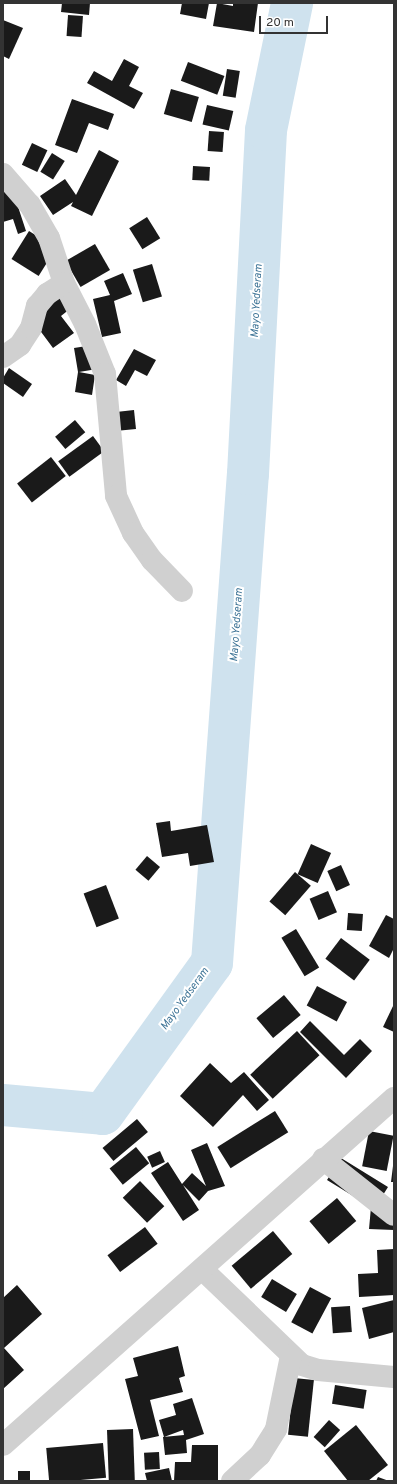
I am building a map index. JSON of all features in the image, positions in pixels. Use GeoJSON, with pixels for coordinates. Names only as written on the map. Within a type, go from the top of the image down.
{"type":"FeatureCollection","features":[{"type":"Feature","properties":{"kind":"street"},"geometry":{"type":"LineString","coordinates":[[3,174],[30,205],[49,238],[64,283],[85,324],[105,374],[116,496],[133,533],[152,560],[182,591]]}},
{"type":"Feature","properties":{"kind":"street"},"geometry":{"type":"LineString","coordinates":[[3,357],[20,345],[31,328],[37,306],[47,294],[64,283]]}},
{"type":"Feature","properties":{"kind":"street"},"geometry":{"type":"LineString","coordinates":[[3,1445],[203,1270],[323,1158],[394,1098]]}},
{"type":"Feature","properties":{"kind":"street"},"geometry":{"type":"LineString","coordinates":[[323,1158],[394,1215]]}},
{"type":"Feature","properties":{"kind":"street"},"geometry":{"type":"LineString","coordinates":[[203,1270],[302,1365],[318,1370],[394,1377]]}},
{"type":"Feature","properties":{"kind":"street"},"geometry":{"type":"LineString","coordinates":[[232,1481],[260,1454],[276,1429],[291,1356]]}},
{"type":"Feature","properties":{"kind":"building"},"geometry":{"type":"Polygon","coordinates":[[[62,3],[90,3],[89,15],[61,12],[62,3]]]}},
{"type":"Feature","properties":{"kind":"building"},"geometry":{"type":"Polygon","coordinates":[[[182,3],[209,3],[206,19],[180,14],[182,3]]]}},
{"type":"Feature","properties":{"kind":"building"},"geometry":{"type":"Polygon","coordinates":[[[217,3],[233,6],[233,3],[258,3],[254,32],[213,26],[217,3]]]}},
{"type":"Feature","properties":{"kind":"building"},"geometry":{"type":"Polygon","coordinates":[[[68,15],[83,16],[81,37],[67,36],[68,15]]]}},
{"type":"Feature","properties":{"kind":"building"},"geometry":{"type":"Polygon","coordinates":[[[3,20],[23,28],[9,59],[3,56],[3,20]]]}},
{"type":"Feature","properties":{"kind":"building"},"geometry":{"type":"Polygon","coordinates":[[[124,59],[139,67],[129,86],[143,93],[134,109],[87,83],[94,71],[112,81],[124,59]]]}},
{"type":"Feature","properties":{"kind":"building"},"geometry":{"type":"Polygon","coordinates":[[[188,62],[224,76],[217,95],[181,81],[188,62]]]}},
{"type":"Feature","properties":{"kind":"building"},"geometry":{"type":"Polygon","coordinates":[[[227,69],[240,71],[236,98],[223,96],[227,69]]]}},
{"type":"Feature","properties":{"kind":"building"},"geometry":{"type":"Polygon","coordinates":[[[171,89],[199,97],[192,122],[164,114],[171,89]]]}},
{"type":"Feature","properties":{"kind":"building"},"geometry":{"type":"Polygon","coordinates":[[[72,99],[114,114],[108,130],[89,123],[77,153],[55,145],[72,99]]]}},
{"type":"Feature","properties":{"kind":"building"},"geometry":{"type":"Polygon","coordinates":[[[207,105],[233,111],[229,131],[203,124],[207,105]]]}},
{"type":"Feature","properties":{"kind":"building"},"geometry":{"type":"Polygon","coordinates":[[[209,131],[224,132],[223,152],[208,151],[209,131]]]}},
{"type":"Feature","properties":{"kind":"building"},"geometry":{"type":"Polygon","coordinates":[[[32,143],[47,150],[37,172],[22,165],[32,143]]]}},
{"type":"Feature","properties":{"kind":"building"},"geometry":{"type":"Polygon","coordinates":[[[99,150],[119,161],[92,216],[71,206],[73,202],[53,215],[40,196],[65,179],[76,195],[99,150]]]}},
{"type":"Feature","properties":{"kind":"building"},"geometry":{"type":"Polygon","coordinates":[[[52,153],[65,161],[53,180],[40,172],[52,153]]]}},
{"type":"Feature","properties":{"kind":"building"},"geometry":{"type":"Polygon","coordinates":[[[3,161],[26,231],[18,234],[13,219],[3,222],[3,161]]]}},
{"type":"Feature","properties":{"kind":"building"},"geometry":{"type":"Polygon","coordinates":[[[193,166],[210,167],[209,181],[192,180],[193,166]]]}},
{"type":"Feature","properties":{"kind":"building"},"geometry":{"type":"Polygon","coordinates":[[[147,217],[160,238],[142,249],[129,228],[147,217]]]}},
{"type":"Feature","properties":{"kind":"building"},"geometry":{"type":"Polygon","coordinates":[[[29,231],[56,248],[39,276],[12,259],[29,231]]]}},
{"type":"Feature","properties":{"kind":"building"},"geometry":{"type":"Polygon","coordinates":[[[95,244],[110,270],[81,287],[66,261],[95,244]]]}},
{"type":"Feature","properties":{"kind":"building"},"geometry":{"type":"Polygon","coordinates":[[[152,264],[162,297],[143,302],[133,270],[152,264]]]}},
{"type":"Feature","properties":{"kind":"building"},"geometry":{"type":"Polygon","coordinates":[[[123,273],[132,294],[114,301],[121,333],[102,337],[93,299],[110,295],[104,281],[123,273]]]}},
{"type":"Feature","properties":{"kind":"building"},"geometry":{"type":"Polygon","coordinates":[[[60,294],[71,308],[61,316],[74,333],[53,348],[30,317],[60,294]]]}},
{"type":"Feature","properties":{"kind":"building"},"geometry":{"type":"Polygon","coordinates":[[[93,345],[97,369],[79,372],[95,375],[92,395],[75,392],[78,372],[74,348],[93,345]]]}},
{"type":"Feature","properties":{"kind":"building"},"geometry":{"type":"Polygon","coordinates":[[[134,349],[156,360],[147,376],[135,370],[126,386],[116,380],[134,349]]]}},
{"type":"Feature","properties":{"kind":"building"},"geometry":{"type":"Polygon","coordinates":[[[9,368],[32,384],[23,397],[3,383],[3,378],[9,368]]]}},
{"type":"Feature","properties":{"kind":"building"},"geometry":{"type":"Polygon","coordinates":[[[134,410],[136,429],[118,431],[116,412],[134,410]]]}},
{"type":"Feature","properties":{"kind":"building"},"geometry":{"type":"Polygon","coordinates":[[[75,420],[85,432],[65,449],[55,437],[75,420]]]}},
{"type":"Feature","properties":{"kind":"building"},"geometry":{"type":"Polygon","coordinates":[[[93,436],[104,451],[69,477],[58,461],[93,436]]]}},
{"type":"Feature","properties":{"kind":"building"},"geometry":{"type":"Polygon","coordinates":[[[51,457],[66,476],[32,502],[17,483],[51,457]]]}},
{"type":"Feature","properties":{"kind":"building"},"geometry":{"type":"Polygon","coordinates":[[[170,821],[171,831],[207,825],[214,862],[190,866],[188,853],[162,857],[156,823],[170,821]]]}},
{"type":"Feature","properties":{"kind":"building"},"geometry":{"type":"Polygon","coordinates":[[[311,844],[331,853],[318,883],[298,874],[311,844]]]}},
{"type":"Feature","properties":{"kind":"building"},"geometry":{"type":"Polygon","coordinates":[[[147,856],[160,867],[148,881],[135,870],[147,856]]]}},
{"type":"Feature","properties":{"kind":"building"},"geometry":{"type":"Polygon","coordinates":[[[341,865],[350,885],[336,891],[327,871],[341,865]]]}},
{"type":"Feature","properties":{"kind":"building"},"geometry":{"type":"Polygon","coordinates":[[[295,872],[311,886],[285,915],[269,901],[295,872]]]}},
{"type":"Feature","properties":{"kind":"building"},"geometry":{"type":"Polygon","coordinates":[[[106,885],[119,919],[96,927],[84,894],[106,885]]]}},
{"type":"Feature","properties":{"kind":"building"},"geometry":{"type":"Polygon","coordinates":[[[328,891],[337,912],[319,920],[310,899],[328,891]]]}},
{"type":"Feature","properties":{"kind":"building"},"geometry":{"type":"Polygon","coordinates":[[[348,913],[363,914],[362,931],[347,930],[348,913]]]}},
{"type":"Feature","properties":{"kind":"building"},"geometry":{"type":"Polygon","coordinates":[[[386,915],[394,919],[394,948],[389,958],[369,946],[386,915]]]}},
{"type":"Feature","properties":{"kind":"building"},"geometry":{"type":"Polygon","coordinates":[[[296,929],[319,968],[305,976],[281,938],[296,929]]]}},
{"type":"Feature","properties":{"kind":"building"},"geometry":{"type":"Polygon","coordinates":[[[341,938],[370,960],[354,980],[325,959],[341,938]]]}},
{"type":"Feature","properties":{"kind":"building"},"geometry":{"type":"Polygon","coordinates":[[[317,986],[347,1002],[337,1021],[307,1005],[317,986]]]}},
{"type":"Feature","properties":{"kind":"building"},"geometry":{"type":"Polygon","coordinates":[[[284,995],[301,1015],[273,1038],[256,1018],[284,995]]]}},
{"type":"Feature","properties":{"kind":"building"},"geometry":{"type":"Polygon","coordinates":[[[394,1004],[394,1032],[383,1027],[394,1004]]]}},
{"type":"Feature","properties":{"kind":"building"},"geometry":{"type":"Polygon","coordinates":[[[310,1021],[344,1055],[360,1039],[372,1051],[346,1078],[300,1032],[310,1021]]]}},
{"type":"Feature","properties":{"kind":"building"},"geometry":{"type":"Polygon","coordinates":[[[297,1031],[320,1055],[273,1099],[250,1075],[297,1031]]]}},
{"type":"Feature","properties":{"kind":"building"},"geometry":{"type":"Polygon","coordinates":[[[210,1063],[231,1083],[244,1072],[269,1100],[257,1111],[243,1095],[213,1127],[180,1096],[210,1063]]]}},
{"type":"Feature","properties":{"kind":"building"},"geometry":{"type":"Polygon","coordinates":[[[275,1111],[288,1132],[231,1168],[217,1147],[275,1111]]]}},
{"type":"Feature","properties":{"kind":"building"},"geometry":{"type":"Polygon","coordinates":[[[137,1119],[148,1132],[113,1161],[103,1148],[137,1119]]]}},
{"type":"Feature","properties":{"kind":"building"},"geometry":{"type":"Polygon","coordinates":[[[369,1131],[394,1136],[387,1171],[362,1166],[369,1131]]]}},
{"type":"Feature","properties":{"kind":"building"},"geometry":{"type":"Polygon","coordinates":[[[207,1143],[225,1186],[208,1191],[199,1201],[183,1185],[199,1210],[183,1221],[151,1173],[168,1162],[182,1184],[192,1173],[206,1186],[191,1150],[207,1143]]]}},
{"type":"Feature","properties":{"kind":"building"},"geometry":{"type":"Polygon","coordinates":[[[136,1147],[149,1163],[123,1185],[110,1168],[136,1147]]]}},
{"type":"Feature","properties":{"kind":"building"},"geometry":{"type":"Polygon","coordinates":[[[160,1151],[165,1162],[152,1168],[147,1157],[160,1151]]]}},
{"type":"Feature","properties":{"kind":"building"},"geometry":{"type":"Polygon","coordinates":[[[341,1158],[388,1187],[378,1203],[394,1204],[394,1230],[369,1229],[371,1207],[327,1180],[341,1158]]]}},
{"type":"Feature","properties":{"kind":"building"},"geometry":{"type":"Polygon","coordinates":[[[393,1166],[394,1182],[391,1182],[393,1166]]]}},
{"type":"Feature","properties":{"kind":"building"},"geometry":{"type":"Polygon","coordinates":[[[140,1181],[164,1206],[147,1223],[123,1198],[140,1181]]]}},
{"type":"Feature","properties":{"kind":"building"},"geometry":{"type":"Polygon","coordinates":[[[337,1198],[356,1221],[329,1244],[309,1221],[337,1198]]]}},
{"type":"Feature","properties":{"kind":"building"},"geometry":{"type":"Polygon","coordinates":[[[145,1227],[158,1244],[120,1272],[107,1255],[145,1227]]]}},
{"type":"Feature","properties":{"kind":"building"},"geometry":{"type":"Polygon","coordinates":[[[273,1231],[292,1254],[251,1289],[232,1266],[273,1231]]]}},
{"type":"Feature","properties":{"kind":"building"},"geometry":{"type":"Polygon","coordinates":[[[394,1249],[394,1295],[359,1297],[358,1274],[378,1273],[377,1250],[394,1249]]]}},
{"type":"Feature","properties":{"kind":"building"},"geometry":{"type":"Polygon","coordinates":[[[272,1279],[297,1294],[286,1312],[261,1297],[272,1279]]]}},
{"type":"Feature","properties":{"kind":"building"},"geometry":{"type":"Polygon","coordinates":[[[17,1285],[42,1314],[4,1348],[24,1370],[3,1389],[3,1298],[17,1285]]]}},
{"type":"Feature","properties":{"kind":"building"},"geometry":{"type":"Polygon","coordinates":[[[310,1287],[331,1298],[312,1334],[291,1322],[310,1287]]]}},
{"type":"Feature","properties":{"kind":"building"},"geometry":{"type":"Polygon","coordinates":[[[394,1300],[394,1332],[369,1339],[362,1308],[394,1300]]]}},
{"type":"Feature","properties":{"kind":"building"},"geometry":{"type":"Polygon","coordinates":[[[350,1306],[352,1332],[333,1333],[331,1307],[350,1306]]]}},
{"type":"Feature","properties":{"kind":"building"},"geometry":{"type":"Polygon","coordinates":[[[178,1346],[185,1376],[179,1378],[183,1392],[150,1400],[159,1436],[141,1440],[125,1379],[138,1376],[133,1358],[178,1346]]]}},
{"type":"Feature","properties":{"kind":"building"},"geometry":{"type":"Polygon","coordinates":[[[294,1378],[314,1380],[308,1437],[288,1435],[294,1378]]]}},
{"type":"Feature","properties":{"kind":"building"},"geometry":{"type":"Polygon","coordinates":[[[335,1385],[367,1390],[364,1409],[332,1404],[335,1385]]]}},
{"type":"Feature","properties":{"kind":"building"},"geometry":{"type":"Polygon","coordinates":[[[192,1398],[204,1434],[186,1440],[187,1453],[165,1455],[164,1437],[159,1420],[176,1415],[173,1404],[192,1398]],[[183,1430],[164,1437],[184,1435],[183,1430]]]}},
{"type":"Feature","properties":{"kind":"building"},"geometry":{"type":"Polygon","coordinates":[[[329,1420],[340,1430],[325,1447],[314,1437],[329,1420]]]}},
{"type":"Feature","properties":{"kind":"building"},"geometry":{"type":"Polygon","coordinates":[[[356,1425],[388,1465],[368,1481],[348,1481],[324,1451],[356,1425]]]}},
{"type":"Feature","properties":{"kind":"building"},"geometry":{"type":"Polygon","coordinates":[[[133,1429],[135,1481],[109,1481],[107,1430],[133,1429]]]}},
{"type":"Feature","properties":{"kind":"building"},"geometry":{"type":"Polygon","coordinates":[[[103,1443],[106,1478],[49,1481],[46,1448],[103,1443]]]}},
{"type":"Feature","properties":{"kind":"building"},"geometry":{"type":"Polygon","coordinates":[[[192,1445],[218,1445],[218,1481],[174,1481],[175,1462],[191,1462],[192,1445]]]}},
{"type":"Feature","properties":{"kind":"building"},"geometry":{"type":"Polygon","coordinates":[[[159,1452],[160,1469],[145,1470],[144,1453],[159,1452]]]}},
{"type":"Feature","properties":{"kind":"building"},"geometry":{"type":"Polygon","coordinates":[[[169,1468],[172,1481],[147,1481],[145,1473],[169,1468]]]}},
{"type":"Feature","properties":{"kind":"building"},"geometry":{"type":"Polygon","coordinates":[[[18,1471],[30,1471],[30,1481],[18,1481],[18,1471]]]}},
{"type":"Feature","properties":{"kind":"building"},"geometry":{"type":"Polygon","coordinates":[[[378,1477],[389,1481],[376,1481],[378,1477]]]}},
{"type":"Feature","properties":{"kind":"waterway","name":"Mayo Yedseram"},"geometry":{"type":"LineString","coordinates":[[3,1105],[103,1114],[212,963],[248,474],[266,130],[292,3]]}}]}
